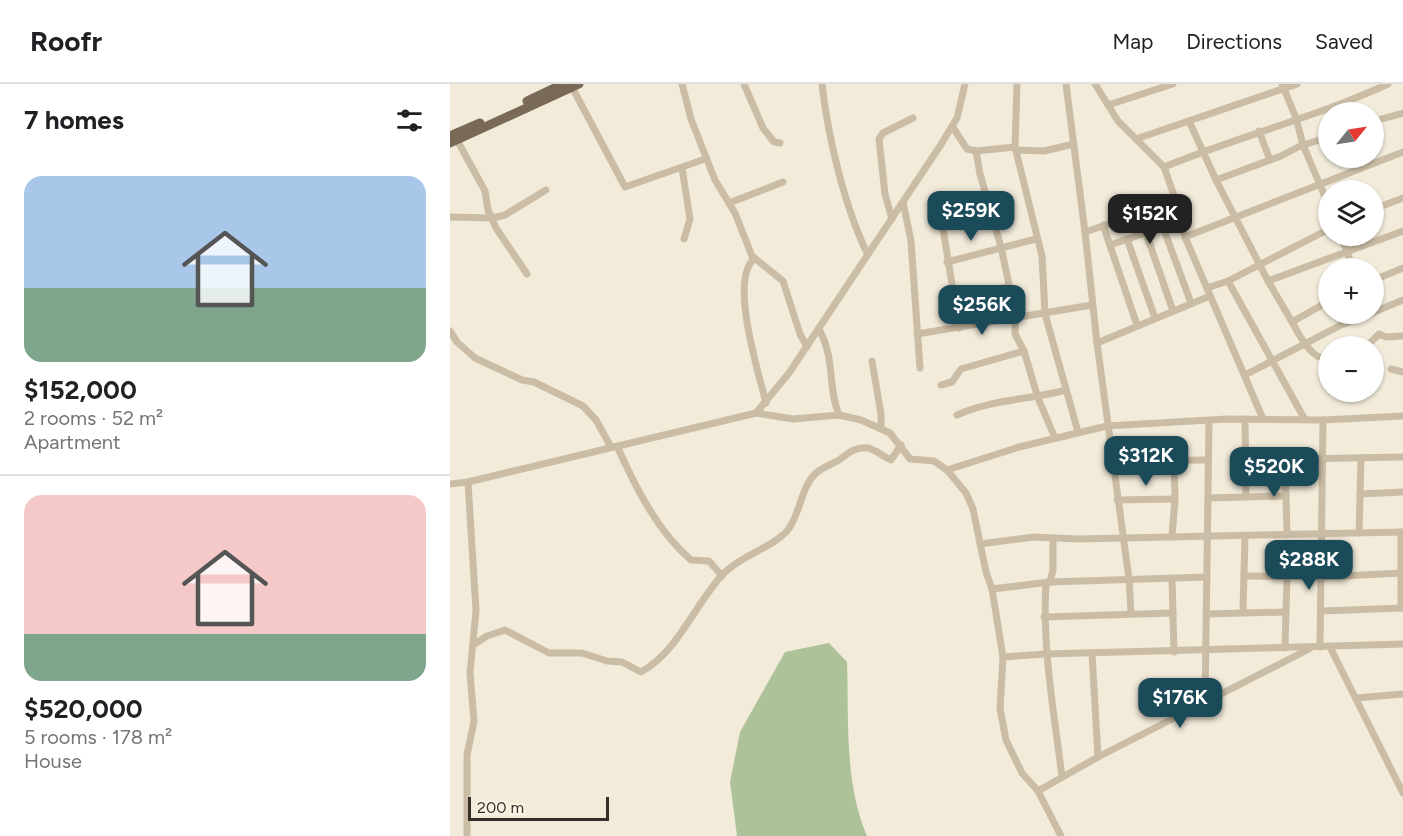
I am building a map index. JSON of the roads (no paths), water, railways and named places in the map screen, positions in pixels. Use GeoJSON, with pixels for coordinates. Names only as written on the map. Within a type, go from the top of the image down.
{"type":"FeatureCollection","features":[{"type":"Feature","properties":{"kind":"main road"},"geometry":{"type":"LineString","coordinates":[[452,140],[571,85]]}},
{"type":"Feature","properties":{"kind":"street"},"geometry":{"type":"LineString","coordinates":[[682,84],[705,159],[729,203],[754,259],[783,281],[807,347]]}},
{"type":"Feature","properties":{"kind":"street"},"geometry":{"type":"LineString","coordinates":[[744,84],[763,129],[774,142],[780,143]]}},
{"type":"Feature","properties":{"kind":"street"},"geometry":{"type":"LineString","coordinates":[[822,84],[832,142],[850,212],[867,253]]}},
{"type":"Feature","properties":{"kind":"street"},"geometry":{"type":"LineString","coordinates":[[756,413],[807,347],[952,126],[957,118],[964,84]]}},
{"type":"Feature","properties":{"kind":"street"},"geometry":{"type":"LineString","coordinates":[[1017,84],[1016,148],[1036,238],[1042,255],[1045,314],[1078,432]]}},
{"type":"Feature","properties":{"kind":"street"},"geometry":{"type":"LineString","coordinates":[[1066,84],[1107,426],[1129,579],[1131,613]]}},
{"type":"Feature","properties":{"kind":"street"},"geometry":{"type":"LineString","coordinates":[[1095,84],[1118,121],[1164,167],[1185,237],[1263,419]]}},
{"type":"Feature","properties":{"kind":"street"},"geometry":{"type":"LineString","coordinates":[[1146,84],[1150,91]]}},
{"type":"Feature","properties":{"kind":"street"},"geometry":{"type":"LineString","coordinates":[[1108,105],[1173,84]]}},
{"type":"Feature","properties":{"kind":"street"},"geometry":{"type":"LineString","coordinates":[[1136,139],[1297,84]]}},
{"type":"Feature","properties":{"kind":"street"},"geometry":{"type":"LineString","coordinates":[[1164,167],[1388,84]]}},
{"type":"Feature","properties":{"kind":"street"},"geometry":{"type":"LineString","coordinates":[[571,85],[624,186],[627,187],[705,159]]}},
{"type":"Feature","properties":{"kind":"street"},"geometry":{"type":"LineString","coordinates":[[1283,87],[1318,180]]}},
{"type":"Feature","properties":{"kind":"street"},"geometry":{"type":"LineString","coordinates":[[1384,119],[1403,113]]}},
{"type":"Feature","properties":{"kind":"street"},"geometry":{"type":"LineString","coordinates":[[892,219],[885,194],[879,139],[883,133],[913,118]]}},
{"type":"Feature","properties":{"kind":"street"},"geometry":{"type":"LineString","coordinates":[[1189,121],[1216,180],[1268,281],[1305,344],[1318,357]]}},
{"type":"Feature","properties":{"kind":"street"},"geometry":{"type":"LineString","coordinates":[[952,126],[964,146],[976,152],[1016,148],[1044,151],[1074,144]]}},
{"type":"Feature","properties":{"kind":"street"},"geometry":{"type":"LineString","coordinates":[[1259,131],[1270,160]]}},
{"type":"Feature","properties":{"kind":"street"},"geometry":{"type":"LineString","coordinates":[[452,140],[485,191],[492,218],[527,274]]}},
{"type":"Feature","properties":{"kind":"street"},"geometry":{"type":"LineString","coordinates":[[1216,180],[1318,140]]}},
{"type":"Feature","properties":{"kind":"street"},"geometry":{"type":"LineString","coordinates":[[976,152],[1001,247],[1016,317],[1015,334],[1024,351],[1038,398],[1055,438]]}},
{"type":"Feature","properties":{"kind":"street"},"geometry":{"type":"LineString","coordinates":[[1333,180],[1403,152]]}},
{"type":"Feature","properties":{"kind":"street"},"geometry":{"type":"LineString","coordinates":[[682,168],[690,219],[684,239]]}},
{"type":"Feature","properties":{"kind":"street"},"geometry":{"type":"LineString","coordinates":[[729,203],[783,182]]}},
{"type":"Feature","properties":{"kind":"street"},"geometry":{"type":"LineString","coordinates":[[1185,237],[1318,186]]}},
{"type":"Feature","properties":{"kind":"street"},"geometry":{"type":"LineString","coordinates":[[450,217],[492,218],[505,214],[546,190]]}},
{"type":"Feature","properties":{"kind":"street"},"geometry":{"type":"LineString","coordinates":[[1384,205],[1403,198]]}},
{"type":"Feature","properties":{"kind":"street"},"geometry":{"type":"LineString","coordinates":[[1085,231],[1176,201]]}},
{"type":"Feature","properties":{"kind":"street"},"geometry":{"type":"LineString","coordinates":[[903,202],[910,241],[920,368]]}},
{"type":"Feature","properties":{"kind":"street"},"geometry":{"type":"LineString","coordinates":[[940,216],[959,328]]}},
{"type":"Feature","properties":{"kind":"street"},"geometry":{"type":"LineString","coordinates":[[1110,245],[1182,221]]}},
{"type":"Feature","properties":{"kind":"street"},"geometry":{"type":"LineString","coordinates":[[1103,225],[1137,326]]}},
{"type":"Feature","properties":{"kind":"street"},"geometry":{"type":"LineString","coordinates":[[1163,227],[1191,303]]}},
{"type":"Feature","properties":{"kind":"street"},"geometry":{"type":"LineString","coordinates":[[1268,281],[1403,231]]}},
{"type":"Feature","properties":{"kind":"street"},"geometry":{"type":"LineString","coordinates":[[1146,233],[1173,311]]}},
{"type":"Feature","properties":{"kind":"street"},"geometry":{"type":"LineString","coordinates":[[1207,288],[1228,281],[1318,235]]}},
{"type":"Feature","properties":{"kind":"street"},"geometry":{"type":"LineString","coordinates":[[947,262],[1036,238]]}},
{"type":"Feature","properties":{"kind":"street"},"geometry":{"type":"LineString","coordinates":[[1127,239],[1155,318]]}},
{"type":"Feature","properties":{"kind":"street"},"geometry":{"type":"LineString","coordinates":[[1345,246],[1349,258]]}},
{"type":"Feature","properties":{"kind":"street"},"geometry":{"type":"LineString","coordinates":[[754,259],[749,263],[745,276],[747,330],[766,403]]}},
{"type":"Feature","properties":{"kind":"street"},"geometry":{"type":"LineString","coordinates":[[1384,276],[1403,268]]}},
{"type":"Feature","properties":{"kind":"street"},"geometry":{"type":"LineString","coordinates":[[1228,281],[1304,418]]}},
{"type":"Feature","properties":{"kind":"street"},"geometry":{"type":"LineString","coordinates":[[953,296],[1009,287]]}},
{"type":"Feature","properties":{"kind":"street"},"geometry":{"type":"LineString","coordinates":[[1097,343],[1210,296]]}},
{"type":"Feature","properties":{"kind":"street"},"geometry":{"type":"LineString","coordinates":[[1384,308],[1403,300]]}},
{"type":"Feature","properties":{"kind":"street"},"geometry":{"type":"LineString","coordinates":[[917,334],[1092,305]]}},
{"type":"Feature","properties":{"kind":"street"},"geometry":{"type":"LineString","coordinates":[[1292,322],[1318,307]]}},
{"type":"Feature","properties":{"kind":"street"},"geometry":{"type":"LineString","coordinates":[[1245,375],[1348,324]]}},
{"type":"Feature","properties":{"kind":"street"},"geometry":{"type":"LineString","coordinates":[[819,329],[830,354],[834,401],[839,415]]}},
{"type":"Feature","properties":{"kind":"street"},"geometry":{"type":"LineString","coordinates":[[450,331],[457,342],[475,358],[522,380],[534,382],[583,406],[614,446],[647,505],[677,547],[691,560],[709,561],[722,576]]}},
{"type":"Feature","properties":{"kind":"street"},"geometry":{"type":"LineString","coordinates":[[1384,336],[1403,336]]}},
{"type":"Feature","properties":{"kind":"street"},"geometry":{"type":"LineString","coordinates":[[941,386],[952,382],[961,369],[1024,351]]}},
{"type":"Feature","properties":{"kind":"street"},"geometry":{"type":"LineString","coordinates":[[872,362],[881,414],[881,428]]}},
{"type":"Feature","properties":{"kind":"street"},"geometry":{"type":"LineString","coordinates":[[1391,369],[1403,372]]}},
{"type":"Feature","properties":{"kind":"street"},"geometry":{"type":"LineString","coordinates":[[957,415],[995,402],[1038,398],[1066,390]]}},
{"type":"Feature","properties":{"kind":"street"},"geometry":{"type":"LineString","coordinates":[[450,484],[468,482],[756,413],[793,419],[839,415],[870,422],[890,433],[910,459],[934,461],[947,470],[966,493],[977,523],[980,544],[993,589],[1003,657],[1000,710],[1006,740],[1022,773],[1038,791],[1061,836]]}},
{"type":"Feature","properties":{"kind":"street"},"geometry":{"type":"LineString","coordinates":[[947,470],[1055,438],[1107,426],[1245,419],[1323,420],[1403,416]]}},
{"type":"Feature","properties":{"kind":"street"},"geometry":{"type":"LineString","coordinates":[[1245,419],[1246,496]]}},
{"type":"Feature","properties":{"kind":"street"},"geometry":{"type":"LineString","coordinates":[[1316,647],[1321,611],[1323,420]]}},
{"type":"Feature","properties":{"kind":"street"},"geometry":{"type":"LineString","coordinates":[[1205,703],[1209,422]]}},
{"type":"Feature","properties":{"kind":"street"},"geometry":{"type":"LineString","coordinates":[[473,645],[487,636],[505,630],[549,653],[582,653],[607,661],[622,662],[641,672],[651,667],[664,653],[722,576],[744,557],[772,543],[785,533],[799,510],[808,482],[817,472],[848,453],[863,447],[880,452],[891,460],[901,445]]}},
{"type":"Feature","properties":{"kind":"street"},"geometry":{"type":"LineString","coordinates":[[1245,460],[1403,457]]}},
{"type":"Feature","properties":{"kind":"street"},"geometry":{"type":"LineString","coordinates":[[1359,533],[1361,458]]}},
{"type":"Feature","properties":{"kind":"street"},"geometry":{"type":"LineString","coordinates":[[1285,459],[1287,535]]}},
{"type":"Feature","properties":{"kind":"street"},"geometry":{"type":"LineString","coordinates":[[1172,537],[1175,499],[1174,460]]}},
{"type":"Feature","properties":{"kind":"street"},"geometry":{"type":"LineString","coordinates":[[1112,461],[1208,460]]}},
{"type":"Feature","properties":{"kind":"street"},"geometry":{"type":"LineString","coordinates":[[467,836],[467,755],[474,722],[470,673],[476,610],[468,482]]}},
{"type":"Feature","properties":{"kind":"street"},"geometry":{"type":"LineString","coordinates":[[1360,494],[1403,492]]}},
{"type":"Feature","properties":{"kind":"street"},"geometry":{"type":"LineString","coordinates":[[1208,498],[1286,496]]}},
{"type":"Feature","properties":{"kind":"street"},"geometry":{"type":"LineString","coordinates":[[1117,500],[1175,499]]}},
{"type":"Feature","properties":{"kind":"street"},"geometry":{"type":"LineString","coordinates":[[980,544],[1034,537],[1053,539],[1207,537],[1402,532],[1402,608],[1321,611]]}},
{"type":"Feature","properties":{"kind":"street"},"geometry":{"type":"LineString","coordinates":[[1244,611],[1245,536]]}},
{"type":"Feature","properties":{"kind":"street"},"geometry":{"type":"LineString","coordinates":[[1053,539],[1053,570],[1048,583],[1044,617],[1046,654],[1062,777]]}},
{"type":"Feature","properties":{"kind":"street"},"geometry":{"type":"LineString","coordinates":[[1244,576],[1321,577],[1402,573]]}},
{"type":"Feature","properties":{"kind":"street"},"geometry":{"type":"LineString","coordinates":[[993,589],[1048,583],[1207,577]]}},
{"type":"Feature","properties":{"kind":"street"},"geometry":{"type":"LineString","coordinates":[[1285,648],[1287,577]]}},
{"type":"Feature","properties":{"kind":"street"},"geometry":{"type":"LineString","coordinates":[[1172,578],[1174,652]]}},
{"type":"Feature","properties":{"kind":"street"},"geometry":{"type":"LineString","coordinates":[[1206,614],[1244,611],[1286,612]]}},
{"type":"Feature","properties":{"kind":"street"},"geometry":{"type":"LineString","coordinates":[[1044,617],[1173,613]]}},
{"type":"Feature","properties":{"kind":"street"},"geometry":{"type":"LineString","coordinates":[[1003,657],[1403,644]]}},
{"type":"Feature","properties":{"kind":"street"},"geometry":{"type":"LineString","coordinates":[[1038,791],[1098,757],[1316,647]]}},
{"type":"Feature","properties":{"kind":"street"},"geometry":{"type":"LineString","coordinates":[[1330,647],[1403,793]]}},
{"type":"Feature","properties":{"kind":"street"},"geometry":{"type":"LineString","coordinates":[[1092,653],[1098,757]]}},
{"type":"Feature","properties":{"kind":"street"},"geometry":{"type":"LineString","coordinates":[[1356,698],[1403,694]]}},
{"type":"Feature","properties":{"kind":"street"},"geometry":{"type":"LineString","coordinates":[[1393,773],[1403,772]]}}]}
